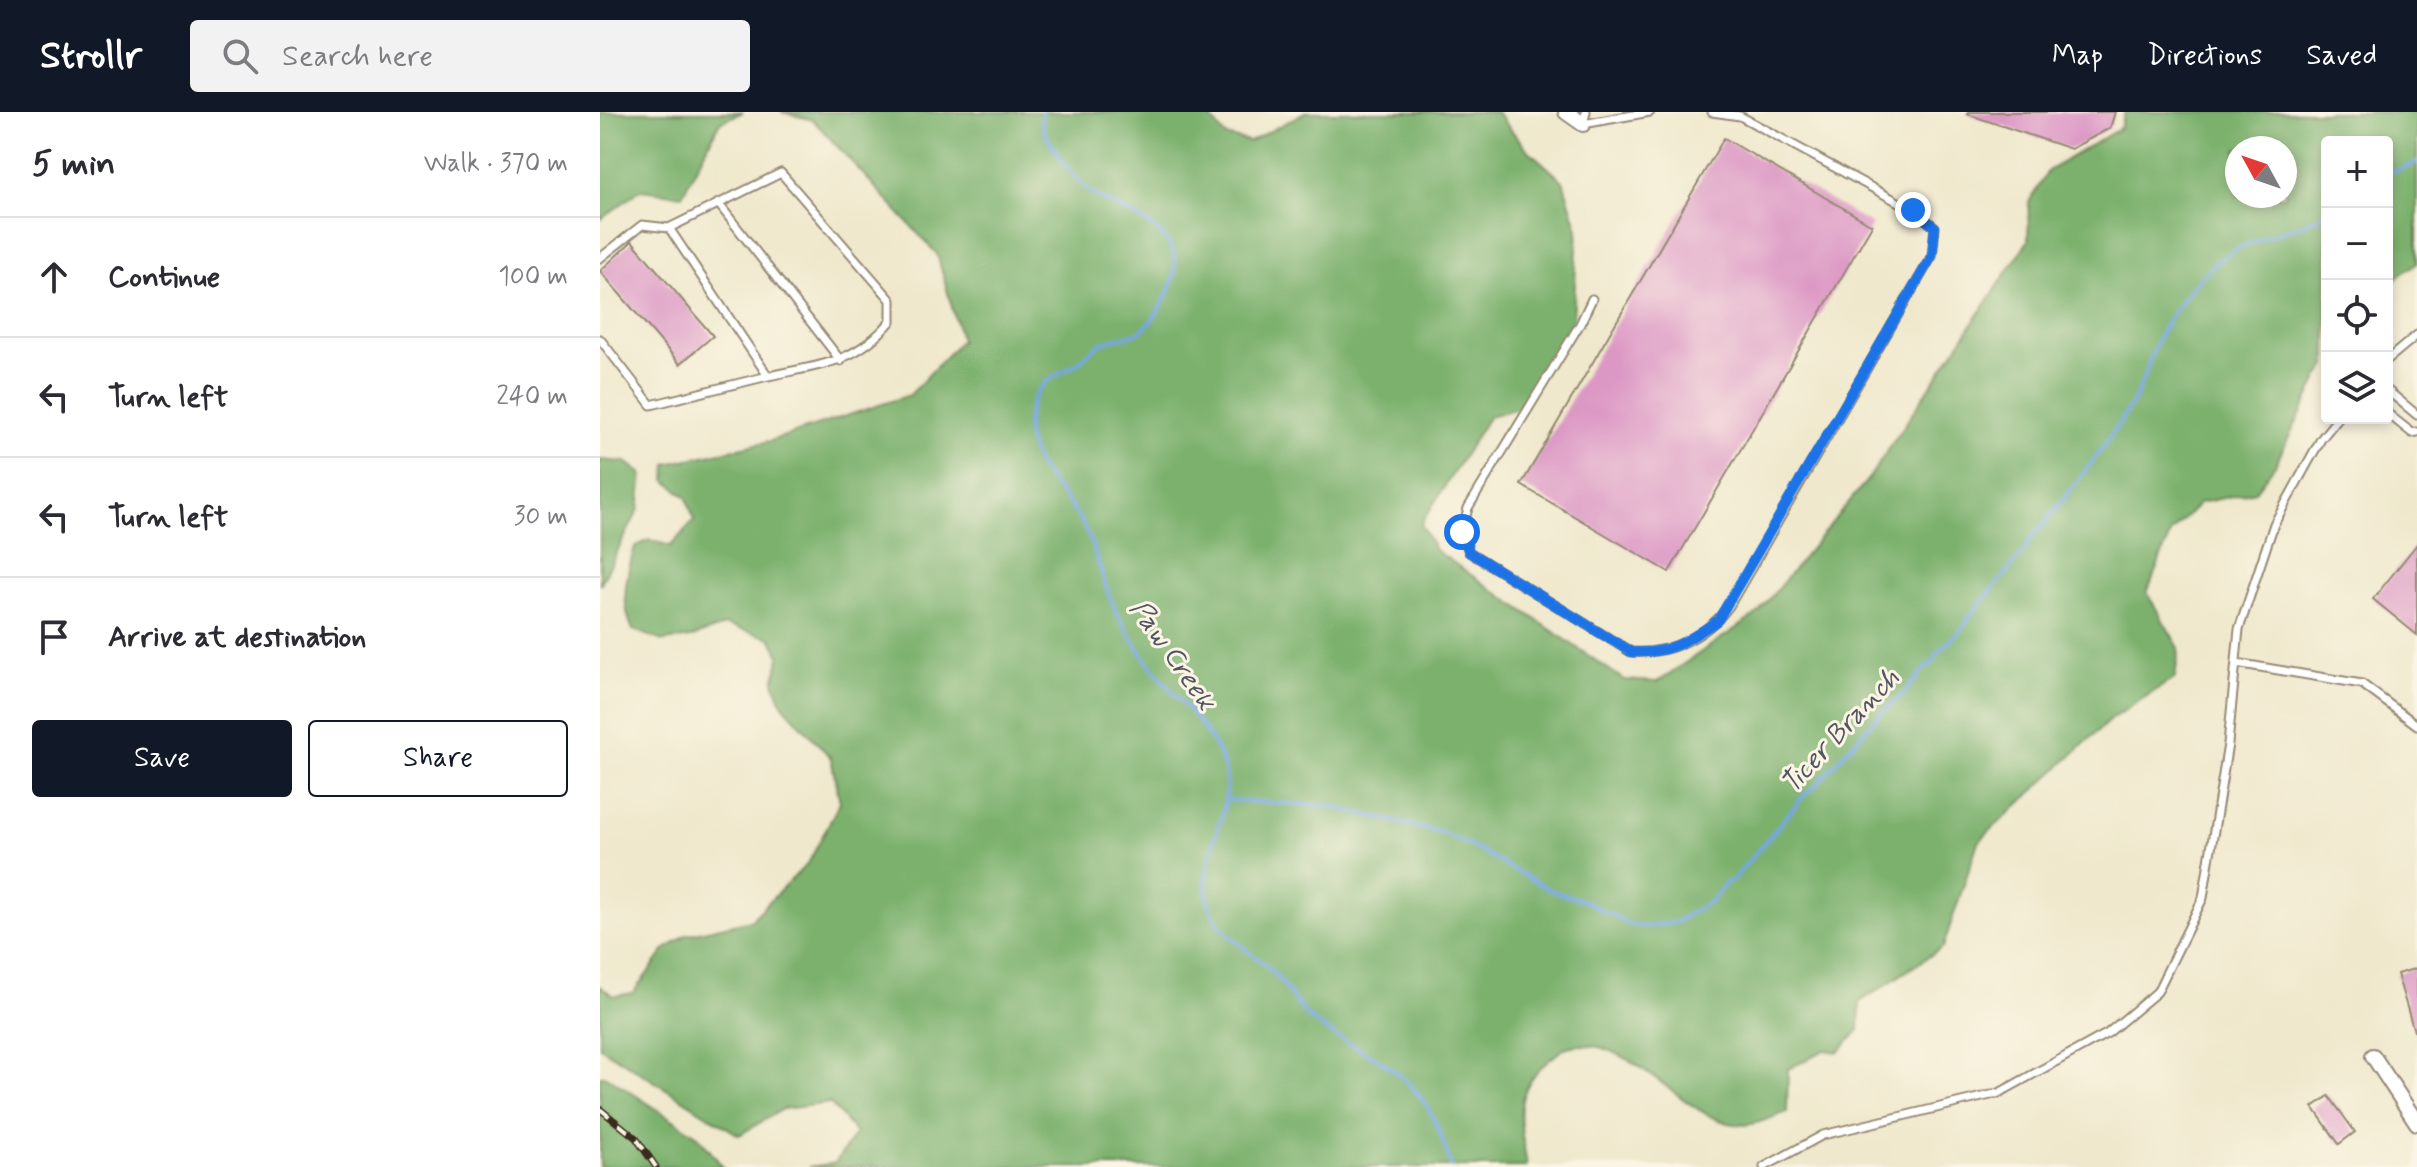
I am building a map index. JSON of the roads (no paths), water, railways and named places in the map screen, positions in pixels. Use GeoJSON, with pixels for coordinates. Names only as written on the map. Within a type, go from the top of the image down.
{"type":"FeatureCollection","features":[{"type":"Feature","properties":{"kind":"street"},"geometry":{"type":"LineString","coordinates":[[1566,112],[1584,118]]}},
{"type":"Feature","properties":{"kind":"street"},"geometry":{"type":"LineString","coordinates":[[2373,1056],[2417,1123]]}},
{"type":"Feature","properties":{"kind":"lane"},"geometry":{"type":"LineString","coordinates":[[1584,118],[1650,112]]}},
{"type":"Feature","properties":{"kind":"lane"},"geometry":{"type":"LineString","coordinates":[[1592,299],[1580,324],[1468,508],[1462,532],[1469,552],[1631,652],[1653,654],[1685,643],[1718,620],[1729,606],[1932,256],[1935,227],[1913,210],[1740,116],[1712,112]]}},
{"type":"Feature","properties":{"kind":"lane"},"geometry":{"type":"LineString","coordinates":[[600,258],[642,225],[669,228],[781,173],[891,300],[891,321],[876,339],[841,361],[651,405],[600,339]]}},
{"type":"Feature","properties":{"kind":"lane"},"geometry":{"type":"LineString","coordinates":[[718,203],[841,361]]}},
{"type":"Feature","properties":{"kind":"lane"},"geometry":{"type":"LineString","coordinates":[[669,228],[768,376]]}},
{"type":"Feature","properties":{"kind":"lane"},"geometry":{"type":"LineString","coordinates":[[2393,355],[2417,335]]}},
{"type":"Feature","properties":{"kind":"lane"},"geometry":{"type":"LineString","coordinates":[[2393,395],[2417,415]]}},
{"type":"Feature","properties":{"kind":"lane"},"geometry":{"type":"LineString","coordinates":[[2393,418],[2412,433],[2417,432]]}},
{"type":"Feature","properties":{"kind":"lane"},"geometry":{"type":"LineString","coordinates":[[1764,1167],[1823,1135],[1999,1093],[2108,1033],[2157,992],[2203,898],[2228,744],[2239,629],[2274,524],[2321,439],[2333,424]]}},
{"type":"Feature","properties":{"kind":"lane"},"geometry":{"type":"LineString","coordinates":[[2236,663],[2362,684],[2417,725]]}},
{"type":"Feature","properties":{"kind":"waterway","name":"Paw Creek"},"geometry":{"type":"LineString","coordinates":[[1042,112],[1045,132],[1072,174],[1092,193],[1134,215],[1165,238],[1175,261],[1175,269],[1164,300],[1146,327],[1135,334],[1100,344],[1040,388],[1032,402],[1028,419],[1027,436],[1032,451],[1043,472],[1086,530],[1124,626],[1154,669],[1203,727],[1223,763],[1227,782],[1225,801],[1206,878],[1207,897],[1214,916],[1234,939],[1273,972],[1312,1020],[1392,1068],[1416,1091],[1440,1133],[1451,1167]]}},
{"type":"Feature","properties":{"kind":"waterway","name":"Ticer Branch"},"geometry":{"type":"LineString","coordinates":[[2393,172],[2417,162]]}},
{"type":"Feature","properties":{"kind":"waterway","name":"Ticer Branch"},"geometry":{"type":"LineString","coordinates":[[1228,800],[1329,806],[1440,832],[1552,891],[1585,901],[1629,924],[1647,927],[1676,922],[1712,900],[1726,883],[1732,881],[1808,791],[1932,664],[1937,654],[1967,623],[2110,437],[2137,394],[2163,329],[2196,282],[2224,256],[2238,248],[2321,215]]}},
{"type":"Feature","properties":{"kind":"railway"},"geometry":{"type":"LineString","coordinates":[[600,1109],[636,1138],[656,1167]]}}]}
